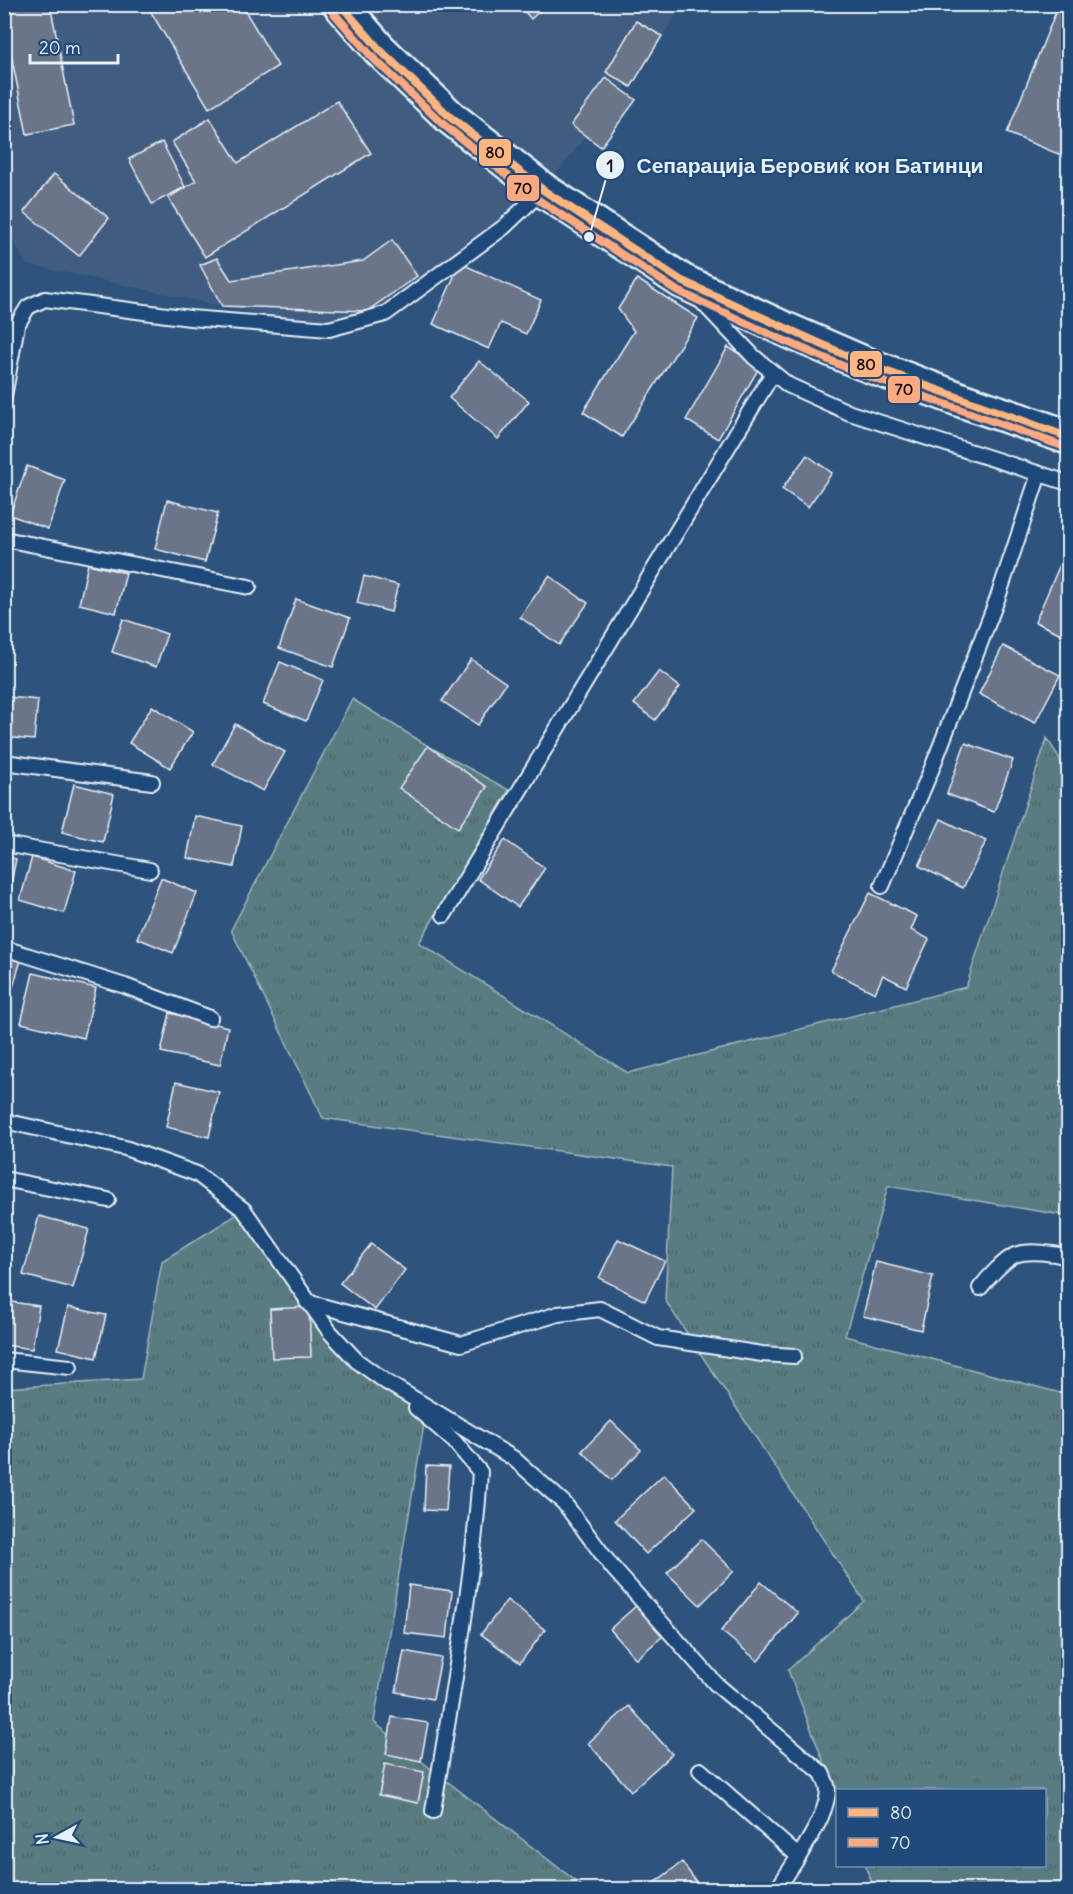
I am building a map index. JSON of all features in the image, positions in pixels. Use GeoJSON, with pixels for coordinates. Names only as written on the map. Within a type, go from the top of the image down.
{"type":"FeatureCollection","features":[{"type":"Feature","properties":{"kind":"main road"},"geometry":{"type":"LineString","coordinates":[[340,4],[380,50],[450,117],[543,190],[682,280],[780,327],[863,363],[1068,437]]}},
{"type":"Feature","properties":{"kind":"lane"},"geometry":{"type":"LineString","coordinates":[[4,397],[16,325],[28,307],[45,299],[190,318],[329,328],[350,324],[385,314],[504,227],[543,190]]}},
{"type":"Feature","properties":{"kind":"lane"},"geometry":{"type":"LineString","coordinates":[[682,280],[754,357],[788,385],[850,413],[1068,483]]}},
{"type":"Feature","properties":{"kind":"lane"},"geometry":{"type":"LineString","coordinates":[[444,915],[773,373]]}},
{"type":"Feature","properties":{"kind":"lane"},"geometry":{"type":"LineString","coordinates":[[882,886],[932,768],[999,597],[1039,474]]}},
{"type":"Feature","properties":{"kind":"lane"},"geometry":{"type":"LineString","coordinates":[[4,538],[249,587]]}},
{"type":"Feature","properties":{"kind":"lane"},"geometry":{"type":"LineString","coordinates":[[4,762],[152,782]]}},
{"type":"Feature","properties":{"kind":"lane"},"geometry":{"type":"LineString","coordinates":[[4,844],[150,870]]}},
{"type":"Feature","properties":{"kind":"lane"},"geometry":{"type":"LineString","coordinates":[[4,948],[125,986],[210,1018]]}},
{"type":"Feature","properties":{"kind":"lane"},"geometry":{"type":"LineString","coordinates":[[4,1120],[125,1148],[197,1174],[244,1210],[307,1302],[330,1332],[357,1361],[386,1382],[513,1458],[564,1503],[612,1567],[716,1684],[822,1773],[828,1788],[824,1805],[815,1827],[777,1890]]}},
{"type":"Feature","properties":{"kind":"lane"},"geometry":{"type":"LineString","coordinates":[[4,1179],[108,1200]]}},
{"type":"Feature","properties":{"kind":"lane"},"geometry":{"type":"LineString","coordinates":[[980,1288],[989,1277],[1015,1256],[1032,1253],[1068,1257]]}},
{"type":"Feature","properties":{"kind":"lane"},"geometry":{"type":"LineString","coordinates":[[307,1302],[461,1344],[558,1314],[600,1309],[658,1338],[762,1354],[794,1356]]}},
{"type":"Feature","properties":{"kind":"lane"},"geometry":{"type":"LineString","coordinates":[[4,1360],[70,1367]]}},
{"type":"Feature","properties":{"kind":"lane"},"geometry":{"type":"LineString","coordinates":[[386,1382],[454,1441],[480,1472],[470,1572],[433,1810]]}},
{"type":"Feature","properties":{"kind":"lane"},"geometry":{"type":"LineString","coordinates":[[700,1770],[798,1856]]}},
{"type":"Feature","properties":{"kind":"shaded area"},"geometry":{"type":"Polygon","coordinates":[[[4,5],[683,5],[644,63],[543,190],[385,314],[329,329],[26,264],[5,224],[4,5]]]}},
{"type":"Feature","properties":{"kind":"green space"},"geometry":{"type":"Polygon","coordinates":[[[352,699],[428,746],[509,790],[419,943],[628,1073],[966,987],[1047,738],[1068,772],[1068,1216],[888,1186],[845,1336],[1068,1395],[1068,1889],[875,1889],[865,1867],[1046,1867],[1046,1789],[836,1789],[836,1793],[788,1670],[864,1601],[665,1300],[672,1167],[323,1118],[231,930],[352,699]]]}},
{"type":"Feature","properties":{"kind":"green space"},"geometry":{"type":"Polygon","coordinates":[[[244,1210],[330,1332],[427,1407],[374,1722],[586,1889],[5,1890],[5,1388],[141,1379],[162,1261],[244,1210]]]}},
{"type":"Feature","properties":{"kind":"building"},"geometry":{"type":"Polygon","coordinates":[[[4,4],[50,4],[74,125],[27,134],[4,19],[4,4]]]}},
{"type":"Feature","properties":{"kind":"building"},"geometry":{"type":"Polygon","coordinates":[[[146,4],[241,4],[278,66],[209,108],[146,4]]]}},
{"type":"Feature","properties":{"kind":"building"},"geometry":{"type":"Polygon","coordinates":[[[518,4],[547,4],[531,19],[518,4]]]}},
{"type":"Feature","properties":{"kind":"building"},"geometry":{"type":"Polygon","coordinates":[[[1059,4],[1068,4],[1068,158],[1007,133],[1059,4]]]}},
{"type":"Feature","properties":{"kind":"building"},"geometry":{"type":"Polygon","coordinates":[[[636,21],[662,36],[631,87],[606,72],[636,21]]]}},
{"type":"Feature","properties":{"kind":"building"},"geometry":{"type":"Polygon","coordinates":[[[606,78],[636,100],[601,147],[571,125],[606,78]]]}},
{"type":"Feature","properties":{"kind":"building"},"geometry":{"type":"Polygon","coordinates":[[[337,101],[371,153],[205,257],[168,198],[196,181],[172,142],[210,118],[238,163],[337,101]]]}},
{"type":"Feature","properties":{"kind":"building"},"geometry":{"type":"Polygon","coordinates":[[[162,142],[185,187],[152,204],[129,159],[162,142]]]}},
{"type":"Feature","properties":{"kind":"building"},"geometry":{"type":"Polygon","coordinates":[[[54,174],[109,218],[79,256],[24,212],[54,174]]]}},
{"type":"Feature","properties":{"kind":"building"},"geometry":{"type":"Polygon","coordinates":[[[392,240],[417,276],[367,311],[222,306],[200,265],[217,258],[231,280],[363,261],[392,240]]]}},
{"type":"Feature","properties":{"kind":"building"},"geometry":{"type":"Polygon","coordinates":[[[460,263],[541,300],[526,334],[501,323],[489,349],[433,324],[460,263]]]}},
{"type":"Feature","properties":{"kind":"building"},"geometry":{"type":"Polygon","coordinates":[[[637,279],[698,318],[622,437],[583,412],[634,331],[618,309],[637,279]]]}},
{"type":"Feature","properties":{"kind":"building"},"geometry":{"type":"Polygon","coordinates":[[[728,347],[760,366],[718,439],[686,420],[728,347]]]}},
{"type":"Feature","properties":{"kind":"building"},"geometry":{"type":"Polygon","coordinates":[[[479,361],[529,401],[498,439],[449,398],[479,361]]]}},
{"type":"Feature","properties":{"kind":"building"},"geometry":{"type":"Polygon","coordinates":[[[807,455],[832,473],[808,507],[782,489],[807,455]]]}},
{"type":"Feature","properties":{"kind":"building"},"geometry":{"type":"Polygon","coordinates":[[[27,466],[65,480],[48,529],[10,515],[27,466]]]}},
{"type":"Feature","properties":{"kind":"building"},"geometry":{"type":"Polygon","coordinates":[[[167,500],[218,513],[205,562],[155,549],[167,500]]]}},
{"type":"Feature","properties":{"kind":"building"},"geometry":{"type":"Polygon","coordinates":[[[1065,553],[1068,555],[1068,637],[1035,622],[1065,553]]]}},
{"type":"Feature","properties":{"kind":"building"},"geometry":{"type":"Polygon","coordinates":[[[88,564],[126,573],[116,613],[79,604],[88,564]]]}},
{"type":"Feature","properties":{"kind":"building"},"geometry":{"type":"Polygon","coordinates":[[[364,576],[398,585],[391,612],[357,603],[364,576]]]}},
{"type":"Feature","properties":{"kind":"building"},"geometry":{"type":"Polygon","coordinates":[[[549,576],[588,603],[559,645],[520,617],[549,576]]]}},
{"type":"Feature","properties":{"kind":"building"},"geometry":{"type":"Polygon","coordinates":[[[296,599],[350,618],[333,667],[279,648],[296,599]]]}},
{"type":"Feature","properties":{"kind":"building"},"geometry":{"type":"Polygon","coordinates":[[[123,619],[167,634],[156,667],[112,652],[123,619]]]}},
{"type":"Feature","properties":{"kind":"building"},"geometry":{"type":"Polygon","coordinates":[[[1003,646],[1060,675],[1035,723],[979,694],[1003,646]]]}},
{"type":"Feature","properties":{"kind":"building"},"geometry":{"type":"Polygon","coordinates":[[[471,659],[506,683],[478,725],[442,701],[471,659]]]}},
{"type":"Feature","properties":{"kind":"building"},"geometry":{"type":"Polygon","coordinates":[[[280,662],[323,680],[306,721],[263,704],[280,662]]]}},
{"type":"Feature","properties":{"kind":"building"},"geometry":{"type":"Polygon","coordinates":[[[659,671],[680,687],[655,720],[634,704],[659,671]]]}},
{"type":"Feature","properties":{"kind":"building"},"geometry":{"type":"Polygon","coordinates":[[[8,697],[38,700],[34,740],[5,737],[8,697]]]}},
{"type":"Feature","properties":{"kind":"building"},"geometry":{"type":"Polygon","coordinates":[[[152,706],[193,732],[170,768],[129,743],[152,706]]]}},
{"type":"Feature","properties":{"kind":"building"},"geometry":{"type":"Polygon","coordinates":[[[235,724],[285,752],[263,791],[213,764],[235,724]]]}},
{"type":"Feature","properties":{"kind":"building"},"geometry":{"type":"Polygon","coordinates":[[[965,743],[1013,760],[994,812],[947,794],[965,743]]]}},
{"type":"Feature","properties":{"kind":"building"},"geometry":{"type":"Polygon","coordinates":[[[428,746],[487,787],[458,828],[399,788],[428,746]]]}},
{"type":"Feature","properties":{"kind":"building"},"geometry":{"type":"Polygon","coordinates":[[[74,784],[114,794],[103,842],[62,832],[74,784]]]}},
{"type":"Feature","properties":{"kind":"building"},"geometry":{"type":"Polygon","coordinates":[[[195,816],[242,826],[234,867],[187,858],[195,816]]]}},
{"type":"Feature","properties":{"kind":"building"},"geometry":{"type":"Polygon","coordinates":[[[941,819],[986,841],[963,888],[919,866],[941,819]]]}},
{"type":"Feature","properties":{"kind":"building"},"geometry":{"type":"Polygon","coordinates":[[[505,840],[545,868],[518,907],[478,879],[505,840]]]}},
{"type":"Feature","properties":{"kind":"building"},"geometry":{"type":"Polygon","coordinates":[[[4,856],[16,859],[5,914],[4,914],[4,856]]]}},
{"type":"Feature","properties":{"kind":"building"},"geometry":{"type":"Polygon","coordinates":[[[32,857],[76,871],[64,913],[20,900],[32,857]]]}},
{"type":"Feature","properties":{"kind":"building"},"geometry":{"type":"Polygon","coordinates":[[[161,878],[197,893],[173,953],[137,938],[161,878]]]}},
{"type":"Feature","properties":{"kind":"building"},"geometry":{"type":"Polygon","coordinates":[[[870,893],[917,916],[911,930],[929,939],[906,987],[883,975],[875,993],[831,971],[870,893]]]}},
{"type":"Feature","properties":{"kind":"building"},"geometry":{"type":"Polygon","coordinates":[[[4,955],[21,960],[8,1004],[4,1003],[4,955]]]}},
{"type":"Feature","properties":{"kind":"building"},"geometry":{"type":"Polygon","coordinates":[[[33,973],[96,988],[84,1038],[21,1023],[33,973]]]}},
{"type":"Feature","properties":{"kind":"building"},"geometry":{"type":"Polygon","coordinates":[[[170,1013],[228,1027],[220,1065],[161,1052],[170,1013]]]}},
{"type":"Feature","properties":{"kind":"building"},"geometry":{"type":"Polygon","coordinates":[[[176,1082],[219,1092],[209,1137],[166,1127],[176,1082]]]}},
{"type":"Feature","properties":{"kind":"building"},"geometry":{"type":"Polygon","coordinates":[[[39,1216],[89,1229],[73,1288],[23,1275],[39,1216]]]}},
{"type":"Feature","properties":{"kind":"building"},"geometry":{"type":"Polygon","coordinates":[[[618,1239],[665,1261],[645,1301],[599,1278],[618,1239]]]}},
{"type":"Feature","properties":{"kind":"building"},"geometry":{"type":"Polygon","coordinates":[[[371,1244],[405,1270],[375,1310],[340,1283],[371,1244]]]}},
{"type":"Feature","properties":{"kind":"building"},"geometry":{"type":"Polygon","coordinates":[[[876,1262],[933,1276],[921,1330],[863,1316],[876,1262]]]}},
{"type":"Feature","properties":{"kind":"building"},"geometry":{"type":"Polygon","coordinates":[[[4,1301],[39,1306],[32,1349],[4,1345],[4,1301]]]}},
{"type":"Feature","properties":{"kind":"building"},"geometry":{"type":"Polygon","coordinates":[[[68,1307],[106,1315],[96,1358],[58,1349],[68,1307]]]}},
{"type":"Feature","properties":{"kind":"building"},"geometry":{"type":"Polygon","coordinates":[[[309,1307],[311,1357],[272,1358],[270,1309],[309,1307]]]}},
{"type":"Feature","properties":{"kind":"building"},"geometry":{"type":"Polygon","coordinates":[[[611,1421],[641,1450],[612,1480],[582,1451],[611,1421]]]}},
{"type":"Feature","properties":{"kind":"building"},"geometry":{"type":"Polygon","coordinates":[[[426,1466],[449,1467],[446,1511],[424,1510],[426,1466]]]}},
{"type":"Feature","properties":{"kind":"building"},"geometry":{"type":"Polygon","coordinates":[[[664,1474],[696,1508],[646,1554],[615,1520],[664,1474]]]}},
{"type":"Feature","properties":{"kind":"building"},"geometry":{"type":"Polygon","coordinates":[[[701,1539],[734,1571],[700,1605],[667,1573],[701,1539]]]}},
{"type":"Feature","properties":{"kind":"building"},"geometry":{"type":"Polygon","coordinates":[[[761,1582],[798,1613],[758,1661],[721,1631],[761,1582]]]}},
{"type":"Feature","properties":{"kind":"building"},"geometry":{"type":"Polygon","coordinates":[[[409,1585],[452,1591],[447,1638],[404,1633],[409,1585]]]}},
{"type":"Feature","properties":{"kind":"building"},"geometry":{"type":"Polygon","coordinates":[[[507,1600],[545,1630],[520,1663],[481,1634],[507,1600]]]}},
{"type":"Feature","properties":{"kind":"building"},"geometry":{"type":"Polygon","coordinates":[[[637,1605],[663,1636],[636,1659],[610,1629],[637,1605]]]}},
{"type":"Feature","properties":{"kind":"building"},"geometry":{"type":"Polygon","coordinates":[[[404,1651],[441,1658],[433,1699],[396,1692],[404,1651]]]}},
{"type":"Feature","properties":{"kind":"building"},"geometry":{"type":"Polygon","coordinates":[[[629,1706],[672,1754],[631,1791],[588,1743],[629,1706]]]}},
{"type":"Feature","properties":{"kind":"building"},"geometry":{"type":"Polygon","coordinates":[[[392,1717],[428,1723],[421,1761],[386,1754],[392,1717]]]}},
{"type":"Feature","properties":{"kind":"building"},"geometry":{"type":"Polygon","coordinates":[[[385,1764],[424,1772],[418,1803],[379,1795],[385,1764]]]}},
{"type":"Feature","properties":{"kind":"building"},"geometry":{"type":"Polygon","coordinates":[[[682,1862],[702,1890],[645,1890],[682,1862]]]}},
{"type":"Feature","properties":{"kind":"transit line","name":"80"},"geometry":{"type":"LineString","coordinates":[[340,4],[380,50],[450,117],[543,190],[682,281],[863,363],[1068,437]]}},
{"type":"Feature","properties":{"kind":"transit line","name":"70"},"geometry":{"type":"LineString","coordinates":[[332,11],[373,58],[444,125],[537,199],[676,290],[859,373],[1065,447]]}},
{"type":"Feature","properties":{"kind":"place","name":"Сепарација Беровиќ кон Батинци"},"geometry":{"type":"Point","coordinates":[589,237]}}]}
